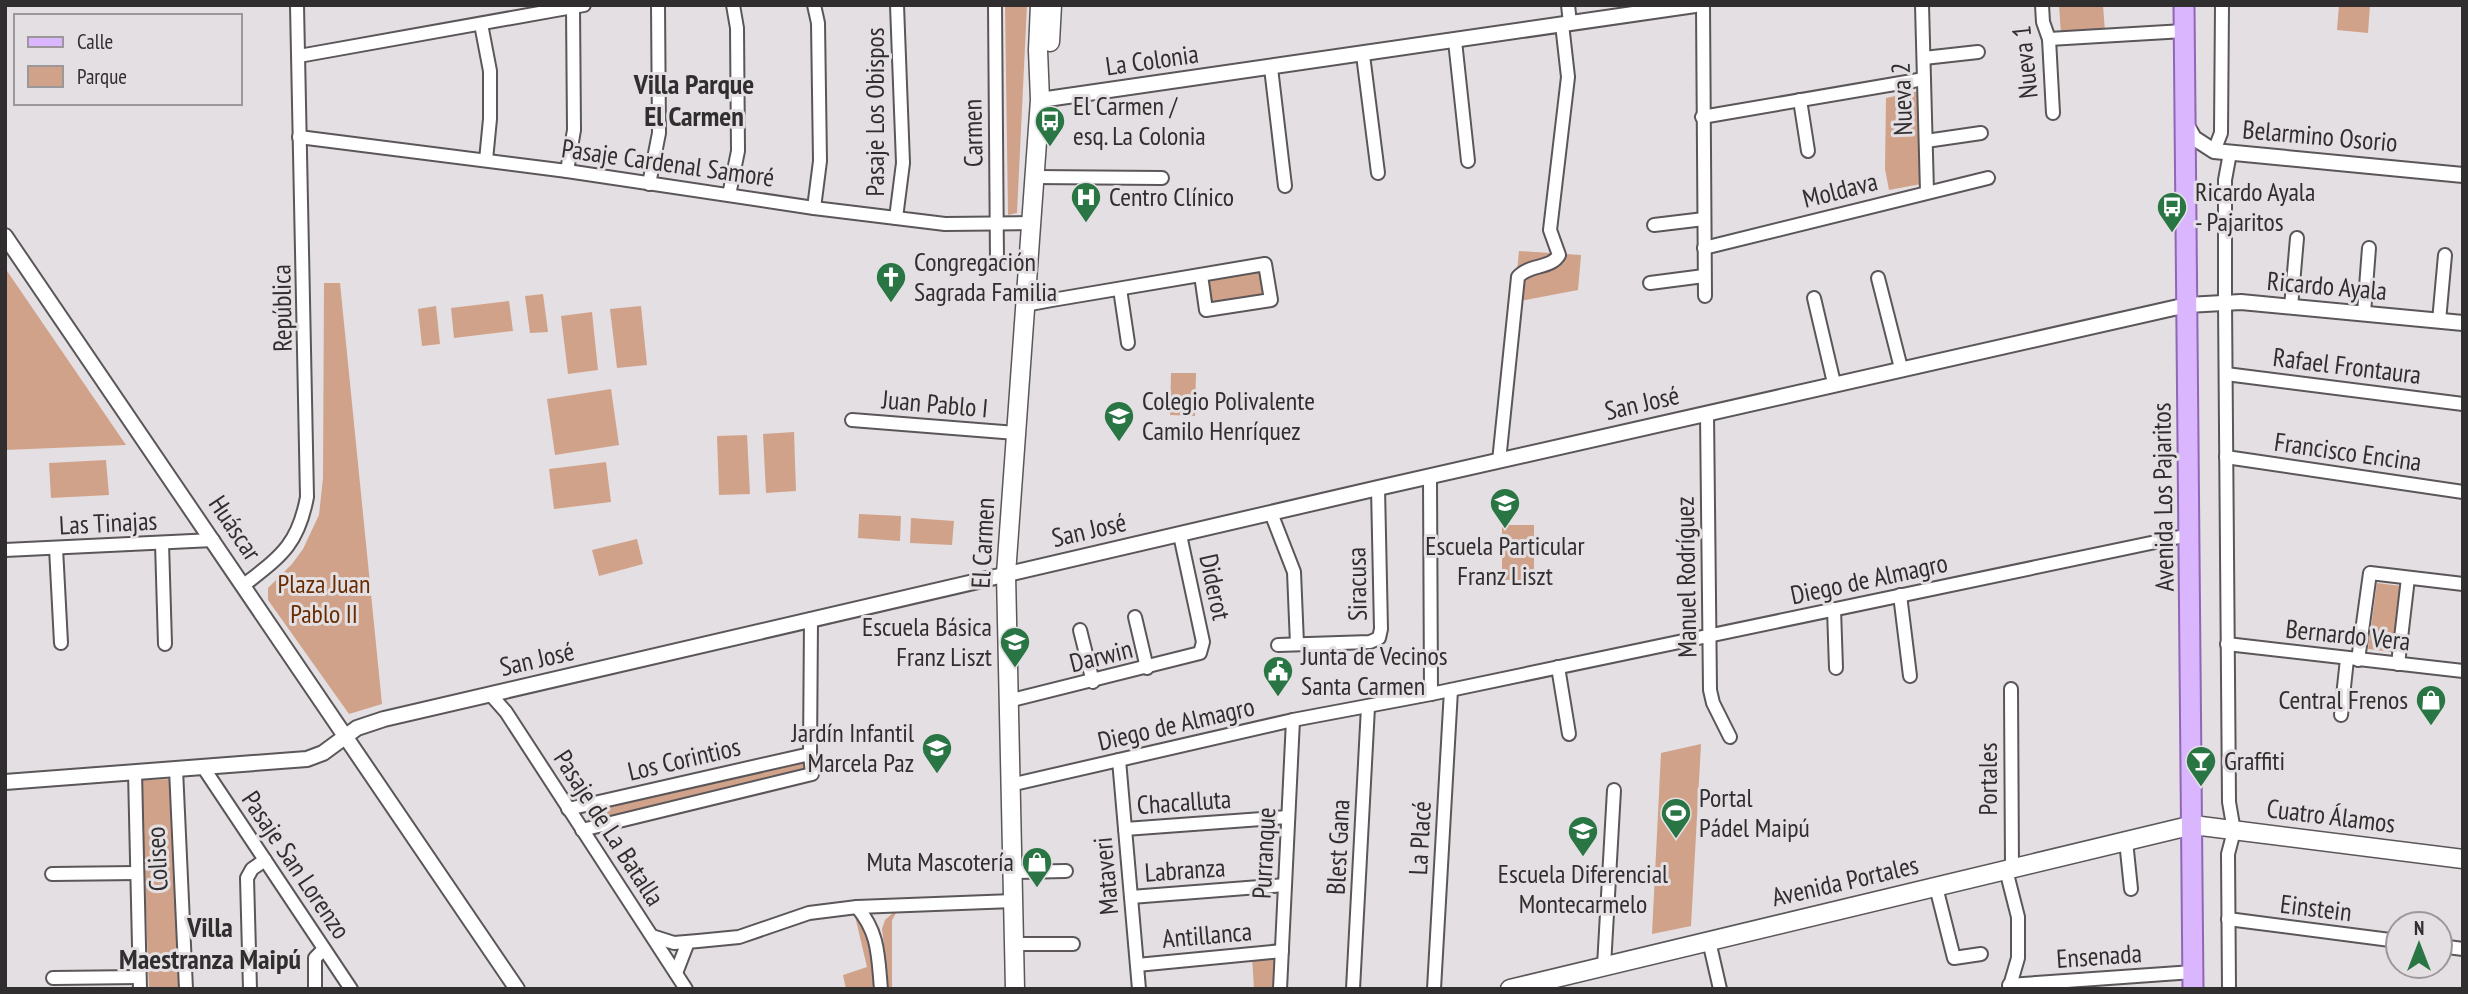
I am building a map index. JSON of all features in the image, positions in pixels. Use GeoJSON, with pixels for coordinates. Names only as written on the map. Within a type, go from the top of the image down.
{"type":"FeatureCollection","features":[{"type":"Feature","properties":{"kind":"main road","name":"El Carmen"},"geometry":{"type":"LineString","coordinates":[[1015,989],[1006,574],[1040,100],[1040,5]]}},
{"type":"Feature","properties":{"kind":"main road","name":"El Carmen"},"geometry":{"type":"LineString","coordinates":[[1040,100],[1048,69],[1052,5]]}},
{"type":"Feature","properties":{"kind":"main road","name":"Avenida Los Pajaritos"},"geometry":{"type":"LineString","coordinates":[[2184,5],[2193,981]]}},
{"type":"Feature","properties":{"kind":"main road","name":"Cuatro Álamos"},"geometry":{"type":"LineString","coordinates":[[2193,825],[2463,859]]}},
{"type":"Feature","properties":{"kind":"main road","name":"Avenida Portales"},"geometry":{"type":"LineString","coordinates":[[1510,989],[2193,825]]}},
{"type":"Feature","properties":{"kind":"street","name":"República"},"geometry":{"type":"LineString","coordinates":[[244,585],[278,559],[290,545],[303,518],[307,497],[297,5]]}},
{"type":"Feature","properties":{"kind":"street"},"geometry":{"type":"LineString","coordinates":[[649,184],[659,133],[658,5]]}},
{"type":"Feature","properties":{"kind":"street"},"geometry":{"type":"LineString","coordinates":[[729,195],[738,151],[737,28],[733,5]]}},
{"type":"Feature","properties":{"kind":"street"},"geometry":{"type":"LineString","coordinates":[[814,5],[818,23],[820,161],[814,208]]}},
{"type":"Feature","properties":{"kind":"street","name":"Pasaje Los Obispos"},"geometry":{"type":"LineString","coordinates":[[896,218],[903,163],[897,5]]}},
{"type":"Feature","properties":{"kind":"street","name":"Carmen"},"geometry":{"type":"LineString","coordinates":[[995,5],[997,261]]}},
{"type":"Feature","properties":{"kind":"street"},"geometry":{"type":"LineString","coordinates":[[1499,461],[1518,277],[1523,272],[1554,261],[1559,255],[1550,230],[1568,77],[1568,5]]}},
{"type":"Feature","properties":{"kind":"street","name":"La Colonia"},"geometry":{"type":"LineString","coordinates":[[1040,100],[1695,5]]}},
{"type":"Feature","properties":{"kind":"street"},"geometry":{"type":"LineString","coordinates":[[1703,5],[1704,296]]}},
{"type":"Feature","properties":{"kind":"street","name":"Nueva 2"},"geometry":{"type":"LineString","coordinates":[[1922,5],[1927,191]]}},
{"type":"Feature","properties":{"kind":"street","name":"Nueva 1"},"geometry":{"type":"LineString","coordinates":[[2042,5],[2043,22],[2049,39],[2053,113]]}},
{"type":"Feature","properties":{"kind":"street"},"geometry":{"type":"LineString","coordinates":[[2214,151],[2221,133],[2222,5]]}},
{"type":"Feature","properties":{"kind":"street"},"geometry":{"type":"LineString","coordinates":[[299,56],[579,6],[574,131],[567,171]]}},
{"type":"Feature","properties":{"kind":"street"},"geometry":{"type":"LineString","coordinates":[[481,24],[490,71],[490,119],[486,160]]}},
{"type":"Feature","properties":{"kind":"street"},"geometry":{"type":"LineString","coordinates":[[2049,39],[2184,31]]}},
{"type":"Feature","properties":{"kind":"street"},"geometry":{"type":"LineString","coordinates":[[1455,41],[1468,161]]}},
{"type":"Feature","properties":{"kind":"street"},"geometry":{"type":"LineString","coordinates":[[1924,58],[1978,52]]}},
{"type":"Feature","properties":{"kind":"street"},"geometry":{"type":"LineString","coordinates":[[1363,54],[1378,173]]}},
{"type":"Feature","properties":{"kind":"street"},"geometry":{"type":"LineString","coordinates":[[1271,68],[1285,186]]}},
{"type":"Feature","properties":{"kind":"street"},"geometry":{"type":"LineString","coordinates":[[1702,117],[1924,79]]}},
{"type":"Feature","properties":{"kind":"street"},"geometry":{"type":"LineString","coordinates":[[1800,100],[1808,151]]}},
{"type":"Feature","properties":{"kind":"street","name":"Belarmino Osorio"},"geometry":{"type":"LineString","coordinates":[[2185,122],[2194,138],[2214,151],[2463,174]]}},
{"type":"Feature","properties":{"kind":"street"},"geometry":{"type":"LineString","coordinates":[[1926,141],[1981,133]]}},
{"type":"Feature","properties":{"kind":"street","name":"Pasaje Cardenal Samoré"},"geometry":{"type":"LineString","coordinates":[[299,138],[486,160],[814,208],[945,224],[1031,223]]}},
{"type":"Feature","properties":{"kind":"street"},"geometry":{"type":"LineString","coordinates":[[2230,153],[2225,180],[2229,802],[2234,831],[2228,854],[2230,989]]}},
{"type":"Feature","properties":{"kind":"street"},"geometry":{"type":"LineString","coordinates":[[1034,177],[1161,178]]}},
{"type":"Feature","properties":{"kind":"street","name":"Moldava"},"geometry":{"type":"LineString","coordinates":[[1704,248],[1988,178]]}},
{"type":"Feature","properties":{"kind":"street"},"geometry":{"type":"LineString","coordinates":[[1654,225],[1704,219]]}},
{"type":"Feature","properties":{"kind":"street","name":"Huáscar"},"geometry":{"type":"LineString","coordinates":[[5,236],[347,735],[517,989]]}},
{"type":"Feature","properties":{"kind":"street"},"geometry":{"type":"LineString","coordinates":[[2291,307],[2297,238]]}},
{"type":"Feature","properties":{"kind":"street"},"geometry":{"type":"LineString","coordinates":[[2364,313],[2369,248]]}},
{"type":"Feature","properties":{"kind":"street"},"geometry":{"type":"LineString","coordinates":[[2439,321],[2445,255]]}},
{"type":"Feature","properties":{"kind":"street"},"geometry":{"type":"LineString","coordinates":[[1025,305],[1265,264],[1271,300],[1206,310],[1201,275]]}},
{"type":"Feature","properties":{"kind":"street"},"geometry":{"type":"LineString","coordinates":[[1650,283],[1704,276]]}},
{"type":"Feature","properties":{"kind":"street"},"geometry":{"type":"LineString","coordinates":[[1878,278],[1900,368]]}},
{"type":"Feature","properties":{"kind":"street"},"geometry":{"type":"LineString","coordinates":[[1119,289],[1128,344]]}},
{"type":"Feature","properties":{"kind":"street"},"geometry":{"type":"LineString","coordinates":[[1814,299],[1834,383]]}},
{"type":"Feature","properties":{"kind":"street","name":"Ricardo Ayala"},"geometry":{"type":"LineString","coordinates":[[2187,305],[2225,302],[2463,323]]}},
{"type":"Feature","properties":{"kind":"street","name":"San José"},"geometry":{"type":"LineString","coordinates":[[5,782],[307,759],[323,753],[367,723],[1834,383],[2187,305]]}},
{"type":"Feature","properties":{"kind":"street","name":"Rafael Frontaura"},"geometry":{"type":"LineString","coordinates":[[2225,373],[2463,404]]}},
{"type":"Feature","properties":{"kind":"street","name":"Manuel Rodríguez"},"geometry":{"type":"LineString","coordinates":[[1706,413],[1711,696],[1730,737]]}},
{"type":"Feature","properties":{"kind":"street","name":"Juan Pablo I"},"geometry":{"type":"LineString","coordinates":[[852,420],[1016,433]]}},
{"type":"Feature","properties":{"kind":"street","name":"Francisco Encina"},"geometry":{"type":"LineString","coordinates":[[2226,457],[2463,492]]}},
{"type":"Feature","properties":{"kind":"street"},"geometry":{"type":"LineString","coordinates":[[1430,477],[1431,694]]}},
{"type":"Feature","properties":{"kind":"street","name":"Siracusa"},"geometry":{"type":"LineString","coordinates":[[1278,645],[1370,642],[1379,638],[1378,488]]}},
{"type":"Feature","properties":{"kind":"street"},"geometry":{"type":"LineString","coordinates":[[1271,513],[1294,572],[1297,644]]}},
{"type":"Feature","properties":{"kind":"street","name":"Diderot"},"geometry":{"type":"LineString","coordinates":[[1180,535],[1203,650]]}},
{"type":"Feature","properties":{"kind":"street","name":"Diego de Almagro"},"geometry":{"type":"LineString","coordinates":[[1010,785],[1293,720],[1451,690],[2189,535]]}},
{"type":"Feature","properties":{"kind":"street","name":"Las Tinajas"},"geometry":{"type":"LineString","coordinates":[[5,550],[213,540]]}},
{"type":"Feature","properties":{"kind":"street"},"geometry":{"type":"LineString","coordinates":[[162,543],[165,644]]}},
{"type":"Feature","properties":{"kind":"street"},"geometry":{"type":"LineString","coordinates":[[56,548],[61,643]]}},
{"type":"Feature","properties":{"kind":"street"},"geometry":{"type":"LineString","coordinates":[[2340,715],[2370,573],[2463,584]]}},
{"type":"Feature","properties":{"kind":"street"},"geometry":{"type":"LineString","coordinates":[[2398,664],[2408,578]]}},
{"type":"Feature","properties":{"kind":"street"},"geometry":{"type":"LineString","coordinates":[[1900,595],[1910,677]]}},
{"type":"Feature","properties":{"kind":"street"},"geometry":{"type":"LineString","coordinates":[[1834,609],[1836,668]]}},
{"type":"Feature","properties":{"kind":"street"},"geometry":{"type":"LineString","coordinates":[[1135,617],[1147,668]]}},
{"type":"Feature","properties":{"kind":"street"},"geometry":{"type":"LineString","coordinates":[[582,830],[811,774],[811,619]]}},
{"type":"Feature","properties":{"kind":"street"},"geometry":{"type":"LineString","coordinates":[[1080,630],[1093,682]]}},
{"type":"Feature","properties":{"kind":"street","name":"Bernardo Vera"},"geometry":{"type":"LineString","coordinates":[[2227,644],[2463,671]]}},
{"type":"Feature","properties":{"kind":"street","name":"Darwin"},"geometry":{"type":"LineString","coordinates":[[1009,701],[1197,656],[1203,650]]}},
{"type":"Feature","properties":{"kind":"street"},"geometry":{"type":"LineString","coordinates":[[1558,667],[1569,734]]}},
{"type":"Feature","properties":{"kind":"street","name":"Portales"},"geometry":{"type":"LineString","coordinates":[[2009,869],[2011,689]]}},
{"type":"Feature","properties":{"kind":"street","name":"La Placé"},"geometry":{"type":"LineString","coordinates":[[1434,989],[1451,690]]}},
{"type":"Feature","properties":{"kind":"street","name":"Pasaje de La Batalla"},"geometry":{"type":"LineString","coordinates":[[491,695],[506,712],[686,989]]}},
{"type":"Feature","properties":{"kind":"street","name":"Blest Gana"},"geometry":{"type":"LineString","coordinates":[[1353,989],[1368,706]]}},
{"type":"Feature","properties":{"kind":"street","name":"Purranque"},"geometry":{"type":"LineString","coordinates":[[1280,989],[1293,720]]}},
{"type":"Feature","properties":{"kind":"street","name":"Los Corintios"},"geometry":{"type":"LineString","coordinates":[[568,809],[810,754]]}},
{"type":"Feature","properties":{"kind":"street","name":"Mataveri"},"geometry":{"type":"LineString","coordinates":[[1119,760],[1139,989]]}},
{"type":"Feature","properties":{"kind":"street","name":"Pasaje San Lorenzo"},"geometry":{"type":"LineString","coordinates":[[203,767],[351,989]]}},
{"type":"Feature","properties":{"kind":"street","name":"Coliseo"},"geometry":{"type":"LineString","coordinates":[[176,769],[186,989]]}},
{"type":"Feature","properties":{"kind":"street","name":"Coliseo"},"geometry":{"type":"LineString","coordinates":[[135,772],[140,983]]}},
{"type":"Feature","properties":{"kind":"street"},"geometry":{"type":"LineString","coordinates":[[1604,966],[1614,790]]}},
{"type":"Feature","properties":{"kind":"street","name":"Chacalluta"},"geometry":{"type":"LineString","coordinates":[[1125,829],[1288,817]]}},
{"type":"Feature","properties":{"kind":"street"},"geometry":{"type":"LineString","coordinates":[[2126,841],[2131,889]]}},
{"type":"Feature","properties":{"kind":"street"},"geometry":{"type":"LineString","coordinates":[[250,989],[247,878],[252,869],[265,860]]}},
{"type":"Feature","properties":{"kind":"street","name":"Ensenada"},"geometry":{"type":"LineString","coordinates":[[2009,869],[2018,917],[2018,958],[2009,987],[2193,981]]}},
{"type":"Feature","properties":{"kind":"street"},"geometry":{"type":"LineString","coordinates":[[1012,872],[1066,871]]}},
{"type":"Feature","properties":{"kind":"street"},"geometry":{"type":"LineString","coordinates":[[52,874],[138,873]]}},
{"type":"Feature","properties":{"kind":"street","name":"Labranza"},"geometry":{"type":"LineString","coordinates":[[1131,897],[1285,885]]}},
{"type":"Feature","properties":{"kind":"street"},"geometry":{"type":"LineString","coordinates":[[1936,887],[1954,958],[1981,954]]}},
{"type":"Feature","properties":{"kind":"street"},"geometry":{"type":"LineString","coordinates":[[652,936],[674,943],[688,942],[739,937],[808,914],[857,907],[1013,901]]}},
{"type":"Feature","properties":{"kind":"street"},"geometry":{"type":"LineString","coordinates":[[881,989],[874,927],[878,918],[892,905]]}},
{"type":"Feature","properties":{"kind":"street"},"geometry":{"type":"LineString","coordinates":[[857,907],[870,923],[876,939]]}},
{"type":"Feature","properties":{"kind":"street","name":"Einstein"},"geometry":{"type":"LineString","coordinates":[[2228,919],[2384,939]]}},
{"type":"Feature","properties":{"kind":"street"},"geometry":{"type":"LineString","coordinates":[[1709,940],[1720,989]]}},
{"type":"Feature","properties":{"kind":"street"},"geometry":{"type":"LineString","coordinates":[[676,973],[688,942]]}},
{"type":"Feature","properties":{"kind":"street"},"geometry":{"type":"LineString","coordinates":[[1014,944],[1073,944]]}},
{"type":"Feature","properties":{"kind":"street"},"geometry":{"type":"LineString","coordinates":[[315,989],[315,958],[324,949]]}},
{"type":"Feature","properties":{"kind":"street","name":"Antillanca"},"geometry":{"type":"LineString","coordinates":[[1137,964],[1282,951]]}},
{"type":"Feature","properties":{"kind":"street"},"geometry":{"type":"LineString","coordinates":[[52,978],[140,983]]}},
{"type":"Feature","properties":{"kind":"green space"},"geometry":{"type":"Polygon","coordinates":[[[1005,5],[1027,5],[1017,213],[1008,215],[1005,5]]]}},
{"type":"Feature","properties":{"kind":"green space"},"geometry":{"type":"Polygon","coordinates":[[[2059,5],[2103,5],[2105,32],[2061,35],[2059,5]]]}},
{"type":"Feature","properties":{"kind":"green space"},"geometry":{"type":"Polygon","coordinates":[[[2339,5],[2370,5],[2368,33],[2337,30],[2339,5]]]}},
{"type":"Feature","properties":{"kind":"green space"},"geometry":{"type":"Polygon","coordinates":[[[1919,91],[1921,184],[1889,190],[1885,169],[1886,98],[1919,91]]]}},
{"type":"Feature","properties":{"kind":"green space"},"geometry":{"type":"Polygon","coordinates":[[[1519,251],[1581,255],[1578,290],[1514,302],[1519,251]]]}},
{"type":"Feature","properties":{"kind":"green space"},"geometry":{"type":"Polygon","coordinates":[[[5,268],[126,445],[5,450],[5,268]]]}},
{"type":"Feature","properties":{"kind":"green space"},"geometry":{"type":"Polygon","coordinates":[[[1259,270],[1263,295],[1211,303],[1207,279],[1259,270]]]}},
{"type":"Feature","properties":{"kind":"green space","name":"Plaza Juan Pablo II"},"geometry":{"type":"Polygon","coordinates":[[[324,283],[340,283],[382,704],[349,714],[268,600],[268,588],[303,549],[319,515],[323,478],[324,283]]]}},
{"type":"Feature","properties":{"kind":"green space"},"geometry":{"type":"Polygon","coordinates":[[[543,294],[548,332],[530,333],[525,296],[543,294]]]}},
{"type":"Feature","properties":{"kind":"green space"},"geometry":{"type":"Polygon","coordinates":[[[509,301],[513,331],[454,338],[451,308],[509,301]]]}},
{"type":"Feature","properties":{"kind":"green space"},"geometry":{"type":"Polygon","coordinates":[[[436,306],[440,344],[422,346],[418,309],[436,306]]]}},
{"type":"Feature","properties":{"kind":"green space"},"geometry":{"type":"Polygon","coordinates":[[[641,306],[647,365],[617,368],[610,309],[641,306]]]}},
{"type":"Feature","properties":{"kind":"green space"},"geometry":{"type":"Polygon","coordinates":[[[592,312],[598,370],[568,374],[561,316],[592,312]]]}},
{"type":"Feature","properties":{"kind":"green space"},"geometry":{"type":"Polygon","coordinates":[[[1171,373],[1196,373],[1195,416],[1170,415],[1171,373]]]}},
{"type":"Feature","properties":{"kind":"green space"},"geometry":{"type":"Polygon","coordinates":[[[611,389],[619,445],[555,455],[547,399],[611,389]]]}},
{"type":"Feature","properties":{"kind":"green space"},"geometry":{"type":"Polygon","coordinates":[[[794,432],[796,491],[766,493],[763,434],[794,432]]]}},
{"type":"Feature","properties":{"kind":"green space"},"geometry":{"type":"Polygon","coordinates":[[[747,435],[750,494],[719,495],[717,436],[747,435]]]}},
{"type":"Feature","properties":{"kind":"green space"},"geometry":{"type":"Polygon","coordinates":[[[106,460],[109,495],[51,498],[49,463],[106,460]]]}},
{"type":"Feature","properties":{"kind":"green space"},"geometry":{"type":"Polygon","coordinates":[[[606,462],[611,502],[554,509],[549,469],[606,462]]]}},
{"type":"Feature","properties":{"kind":"green space"},"geometry":{"type":"Polygon","coordinates":[[[859,514],[901,516],[900,541],[858,538],[859,514]]]}},
{"type":"Feature","properties":{"kind":"green space"},"geometry":{"type":"Polygon","coordinates":[[[911,518],[954,521],[952,545],[910,543],[911,518]]]}},
{"type":"Feature","properties":{"kind":"green space"},"geometry":{"type":"Polygon","coordinates":[[[1502,525],[1534,525],[1534,580],[1502,580],[1502,525]]]}},
{"type":"Feature","properties":{"kind":"green space"},"geometry":{"type":"Polygon","coordinates":[[[637,539],[643,564],[599,576],[592,550],[637,539]]]}},
{"type":"Feature","properties":{"kind":"green space"},"geometry":{"type":"Polygon","coordinates":[[[2377,583],[2401,586],[2392,652],[2368,649],[2377,583]]]}},
{"type":"Feature","properties":{"kind":"green space","name":"Portal Pádel Maipú"},"geometry":{"type":"Polygon","coordinates":[[[1701,744],[1691,926],[1652,934],[1661,753],[1701,744]]]}},
{"type":"Feature","properties":{"kind":"green space"},"geometry":{"type":"Polygon","coordinates":[[[803,762],[805,773],[589,823],[587,812],[803,762]]]}},
{"type":"Feature","properties":{"kind":"green space"},"geometry":{"type":"Polygon","coordinates":[[[172,779],[179,989],[149,989],[141,780],[172,779]]]}},
{"type":"Feature","properties":{"kind":"green space"},"geometry":{"type":"Polygon","coordinates":[[[894,912],[892,989],[889,989],[882,929],[885,920],[894,912]]]}},
{"type":"Feature","properties":{"kind":"green space"},"geometry":{"type":"Polygon","coordinates":[[[855,916],[862,923],[870,940],[875,989],[846,989],[843,975],[867,967],[855,916]]]}},
{"type":"Feature","properties":{"kind":"green space"},"geometry":{"type":"Polygon","coordinates":[[[1277,954],[1276,989],[1254,989],[1252,957],[1277,954]]]}},
{"type":"Feature","properties":{"kind":"place","name":"El Carmen / esq. La Colonia"},"geometry":{"type":"Point","coordinates":[1050,148]}},
{"type":"Feature","properties":{"kind":"place","name":"Centro Clínico"},"geometry":{"type":"Point","coordinates":[1086,224]}},
{"type":"Feature","properties":{"kind":"place","name":"Ricardo Ayala - Pajaritos"},"geometry":{"type":"Point","coordinates":[2172,234]}},
{"type":"Feature","properties":{"kind":"place","name":"Congregación Sagrada Familia"},"geometry":{"type":"Point","coordinates":[891,304]}},
{"type":"Feature","properties":{"kind":"place","name":"Colegio Polivalente Camilo Henríquez"},"geometry":{"type":"Point","coordinates":[1119,443]}},
{"type":"Feature","properties":{"kind":"place","name":"Escuela Particular Franz Liszt"},"geometry":{"type":"Point","coordinates":[1505,530]}},
{"type":"Feature","properties":{"kind":"place","name":"Escuela Básica Franz Liszt"},"geometry":{"type":"Point","coordinates":[1015,669]}},
{"type":"Feature","properties":{"kind":"place","name":"Junta de Vecinos Santa Carmen"},"geometry":{"type":"Point","coordinates":[1278,698]}},
{"type":"Feature","properties":{"kind":"place","name":"Central Frenos"},"geometry":{"type":"Point","coordinates":[2431,727]}},
{"type":"Feature","properties":{"kind":"place","name":"Jardín Infantil Marcela Paz"},"geometry":{"type":"Point","coordinates":[937,775]}},
{"type":"Feature","properties":{"kind":"place","name":"Graffiti"},"geometry":{"type":"Point","coordinates":[2201,788]}},
{"type":"Feature","properties":{"kind":"place","name":"Portal Pádel Maipú"},"geometry":{"type":"Point","coordinates":[1676,840]}},
{"type":"Feature","properties":{"kind":"place","name":"Escuela Diferencial Montecarmelo"},"geometry":{"type":"Point","coordinates":[1583,858]}},
{"type":"Feature","properties":{"kind":"place","name":"Muta Mascotería"},"geometry":{"type":"Point","coordinates":[1037,889]}},
{"type":"Feature","properties":{"kind":"district","name":"Villa Parque El Carmen"},"geometry":{"type":"Point","coordinates":[694,100]}},
{"type":"Feature","properties":{"kind":"district","name":"Villa Maestranza Maipú"},"geometry":{"type":"Point","coordinates":[210,943]}}]}
